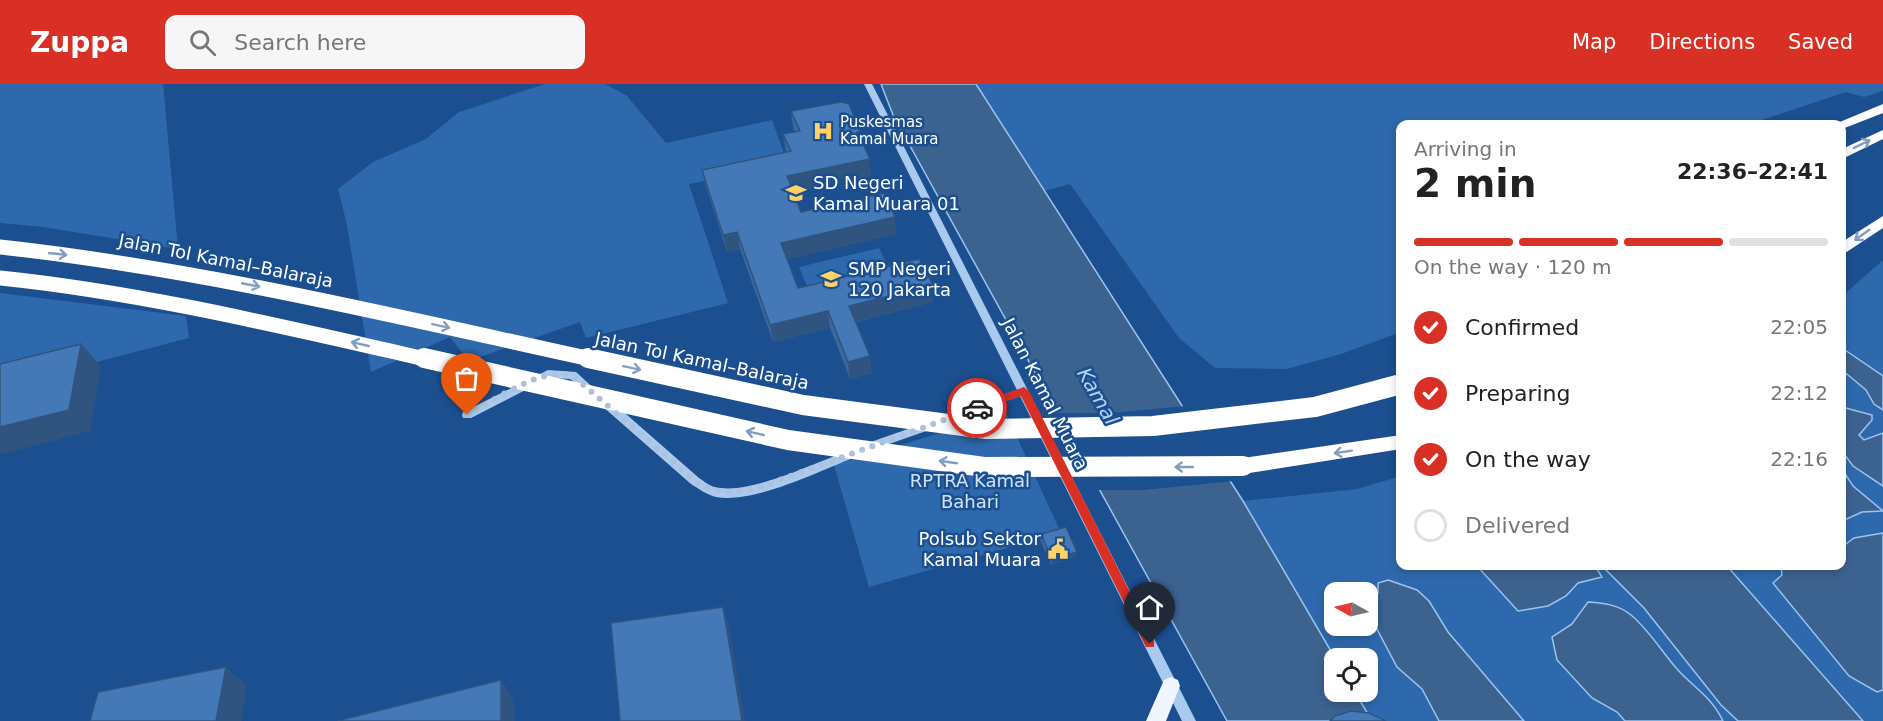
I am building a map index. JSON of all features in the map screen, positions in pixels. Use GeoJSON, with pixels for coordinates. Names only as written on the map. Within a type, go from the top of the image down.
{"type":"FeatureCollection","features":[{"type":"Feature","properties":{"kind":"highway"},"geometry":{"type":"LineString","coordinates":[[1846,123],[1883,108]]}},
{"type":"Feature","properties":{"kind":"highway"},"geometry":{"type":"LineString","coordinates":[[1846,153],[1883,134]]}},
{"type":"Feature","properties":{"kind":"highway"},"geometry":{"type":"LineString","coordinates":[[1846,247],[1883,221]]}},
{"type":"Feature","properties":{"kind":"highway","name":"Jalan Tol Kamal–Balaraja"},"geometry":{"type":"LineString","coordinates":[[0,248],[90,257],[254,286],[803,405],[986,429],[1153,426],[1315,407],[1396,385]]}},
{"type":"Feature","properties":{"kind":"highway"},"geometry":{"type":"LineString","coordinates":[[0,278],[60,284],[225,314],[788,440],[984,467],[1243,466],[1396,443]]}},
{"type":"Feature","properties":{"kind":"main road"},"geometry":{"type":"LineString","coordinates":[[1156,721],[1171,686]]}},
{"type":"Feature","properties":{"kind":"street","name":"Jalan Kamal Muara"},"geometry":{"type":"LineString","coordinates":[[868,84],[1189,721]]}},
{"type":"Feature","properties":{"kind":"street"},"geometry":{"type":"LineString","coordinates":[[467,415],[538,377],[558,373],[572,375],[695,481],[707,489],[730,493],[763,486],[1024,391]]}},
{"type":"Feature","properties":{"kind":"green space"},"geometry":{"type":"Polygon","coordinates":[[[0,84],[163,84],[178,249],[43,227],[0,223],[0,84]]]}},
{"type":"Feature","properties":{"kind":"green space"},"geometry":{"type":"Polygon","coordinates":[[[545,84],[605,84],[627,96],[666,143],[772,120],[788,164],[689,184],[728,303],[586,338],[580,322],[469,361],[450,337],[371,372],[347,225],[338,189],[373,162],[426,139],[459,112],[545,84]]]}},
{"type":"Feature","properties":{"kind":"green space"},"geometry":{"type":"Polygon","coordinates":[[[976,84],[1883,84],[1883,91],[1864,97],[1846,92],[1762,120],[1396,120],[1396,334],[1341,354],[1287,369],[1215,368],[1179,338],[1070,184],[1044,191],[976,84]]]}},
{"type":"Feature","properties":{"kind":"green space"},"geometry":{"type":"Polygon","coordinates":[[[879,248],[894,278],[812,298],[799,267],[879,248]]]}},
{"type":"Feature","properties":{"kind":"green space"},"geometry":{"type":"Polygon","coordinates":[[[1883,260],[1883,721],[1372,721],[1361,702],[1378,702],[1378,648],[1329,648],[1243,501],[1357,489],[1396,477],[1396,570],[1846,570],[1846,292],[1883,260]]]}},
{"type":"Feature","properties":{"kind":"green space"},"geometry":{"type":"Polygon","coordinates":[[[0,293],[186,316],[189,338],[0,387],[0,293]]]}},
{"type":"Feature","properties":{"kind":"green space","name":"RPTRA Kamal Bahari"},"geometry":{"type":"Polygon","coordinates":[[[1006,413],[1061,533],[869,587],[834,465],[1006,413]]]}},
{"type":"Feature","properties":{"kind":"water","name":"Kamal"},"geometry":{"type":"Polygon","coordinates":[[[881,84],[976,84],[1243,501],[1329,648],[1324,648],[1324,702],[1361,702],[1372,721],[1227,721],[893,115],[881,84]]]}},
{"type":"Feature","properties":{"kind":"water"},"geometry":{"type":"Polygon","coordinates":[[[1846,351],[1883,376],[1883,410],[1874,404],[1866,390],[1846,373],[1846,351]]]}},
{"type":"Feature","properties":{"kind":"water"},"geometry":{"type":"Polygon","coordinates":[[[1846,408],[1872,415],[1872,420],[1859,435],[1864,440],[1883,433],[1883,486],[1853,466],[1846,456],[1846,408]]]}},
{"type":"Feature","properties":{"kind":"water"},"geometry":{"type":"Polygon","coordinates":[[[1846,475],[1853,486],[1883,511],[1862,512],[1846,519],[1846,475]]]}},
{"type":"Feature","properties":{"kind":"water"},"geometry":{"type":"Polygon","coordinates":[[[1883,533],[1883,690],[1877,692],[1849,676],[1773,583],[1782,575],[1781,570],[1846,570],[1846,544],[1854,538],[1883,533]]]}},
{"type":"Feature","properties":{"kind":"water"},"geometry":{"type":"Polygon","coordinates":[[[1481,570],[1598,570],[1602,577],[1578,583],[1566,596],[1548,606],[1518,611],[1481,570]]]}},
{"type":"Feature","properties":{"kind":"water"},"geometry":{"type":"Polygon","coordinates":[[[1606,570],[1731,570],[1863,721],[1738,721],[1721,705],[1644,608],[1606,570]]]}},
{"type":"Feature","properties":{"kind":"water"},"geometry":{"type":"Polygon","coordinates":[[[1388,580],[1417,590],[1429,601],[1448,632],[1524,721],[1439,721],[1422,689],[1397,667],[1378,631],[1378,583],[1388,580]]]}},
{"type":"Feature","properties":{"kind":"water"},"geometry":{"type":"Polygon","coordinates":[[[1588,602],[1611,605],[1638,621],[1677,669],[1708,699],[1723,721],[1625,721],[1617,712],[1592,698],[1557,660],[1552,637],[1572,624],[1588,602]]]}},
{"type":"Feature","properties":{"kind":"pier"},"geometry":{"type":"Polygon","coordinates":[[[1186,406],[1234,481],[1143,490],[1097,490],[1055,413],[1110,413],[1186,406]]]}},
{"type":"Feature","properties":{"kind":"building"},"geometry":{"type":"Polygon","coordinates":[[[841,102],[849,104],[860,132],[857,132],[870,159],[787,176],[801,212],[884,193],[895,217],[781,243],[798,288],[919,259],[933,285],[849,306],[870,356],[848,362],[828,311],[770,325],[737,232],[723,235],[702,170],[791,151],[783,134],[800,131],[791,111],[841,102]]]}},
{"type":"Feature","properties":{"kind":"building"},"geometry":{"type":"Polygon","coordinates":[[[81,344],[69,410],[0,427],[0,364],[81,344]]]}},
{"type":"Feature","properties":{"kind":"building","name":"Polsub Sektor Kamal Muara"},"geometry":{"type":"Polygon","coordinates":[[[1066,527],[1077,552],[1052,559],[1041,534],[1066,527]]]}},
{"type":"Feature","properties":{"kind":"building"},"geometry":{"type":"Polygon","coordinates":[[[723,607],[742,721],[620,721],[611,623],[723,607]]]}},
{"type":"Feature","properties":{"kind":"building"},"geometry":{"type":"Polygon","coordinates":[[[226,667],[216,721],[90,721],[98,692],[226,667]]]}},
{"type":"Feature","properties":{"kind":"building"},"geometry":{"type":"Polygon","coordinates":[[[501,680],[501,721],[337,721],[501,680]]]}},
{"type":"Feature","properties":{"kind":"building"},"geometry":{"type":"Polygon","coordinates":[[[1351,711],[1369,713],[1386,721],[1330,721],[1335,716],[1351,711]]]}},
{"type":"Feature","properties":{"kind":"way so far"},"geometry":{"type":"LineString","coordinates":[[467,415],[538,377],[558,373],[572,375],[695,481],[707,489],[730,493],[763,486],[977,408]]}},
{"type":"Feature","properties":{"kind":"place","name":"Puskesmas Kamal Muara"},"geometry":{"type":"Point","coordinates":[823,131]}},
{"type":"Feature","properties":{"kind":"place","name":"SD Negeri Kamal Muara 01"},"geometry":{"type":"Point","coordinates":[796,193]}},
{"type":"Feature","properties":{"kind":"place","name":"SMP Negeri 120 Jakarta"},"geometry":{"type":"Point","coordinates":[831,279]}},
{"type":"Feature","properties":{"kind":"place","name":"Polsub Sektor Kamal Muara"},"geometry":{"type":"Point","coordinates":[1058,549]}},
{"type":"Feature","properties":{"kind":"route"},"geometry":{"type":"LineString","coordinates":[[977,408],[1024,391],[1150,644]]}}]}
